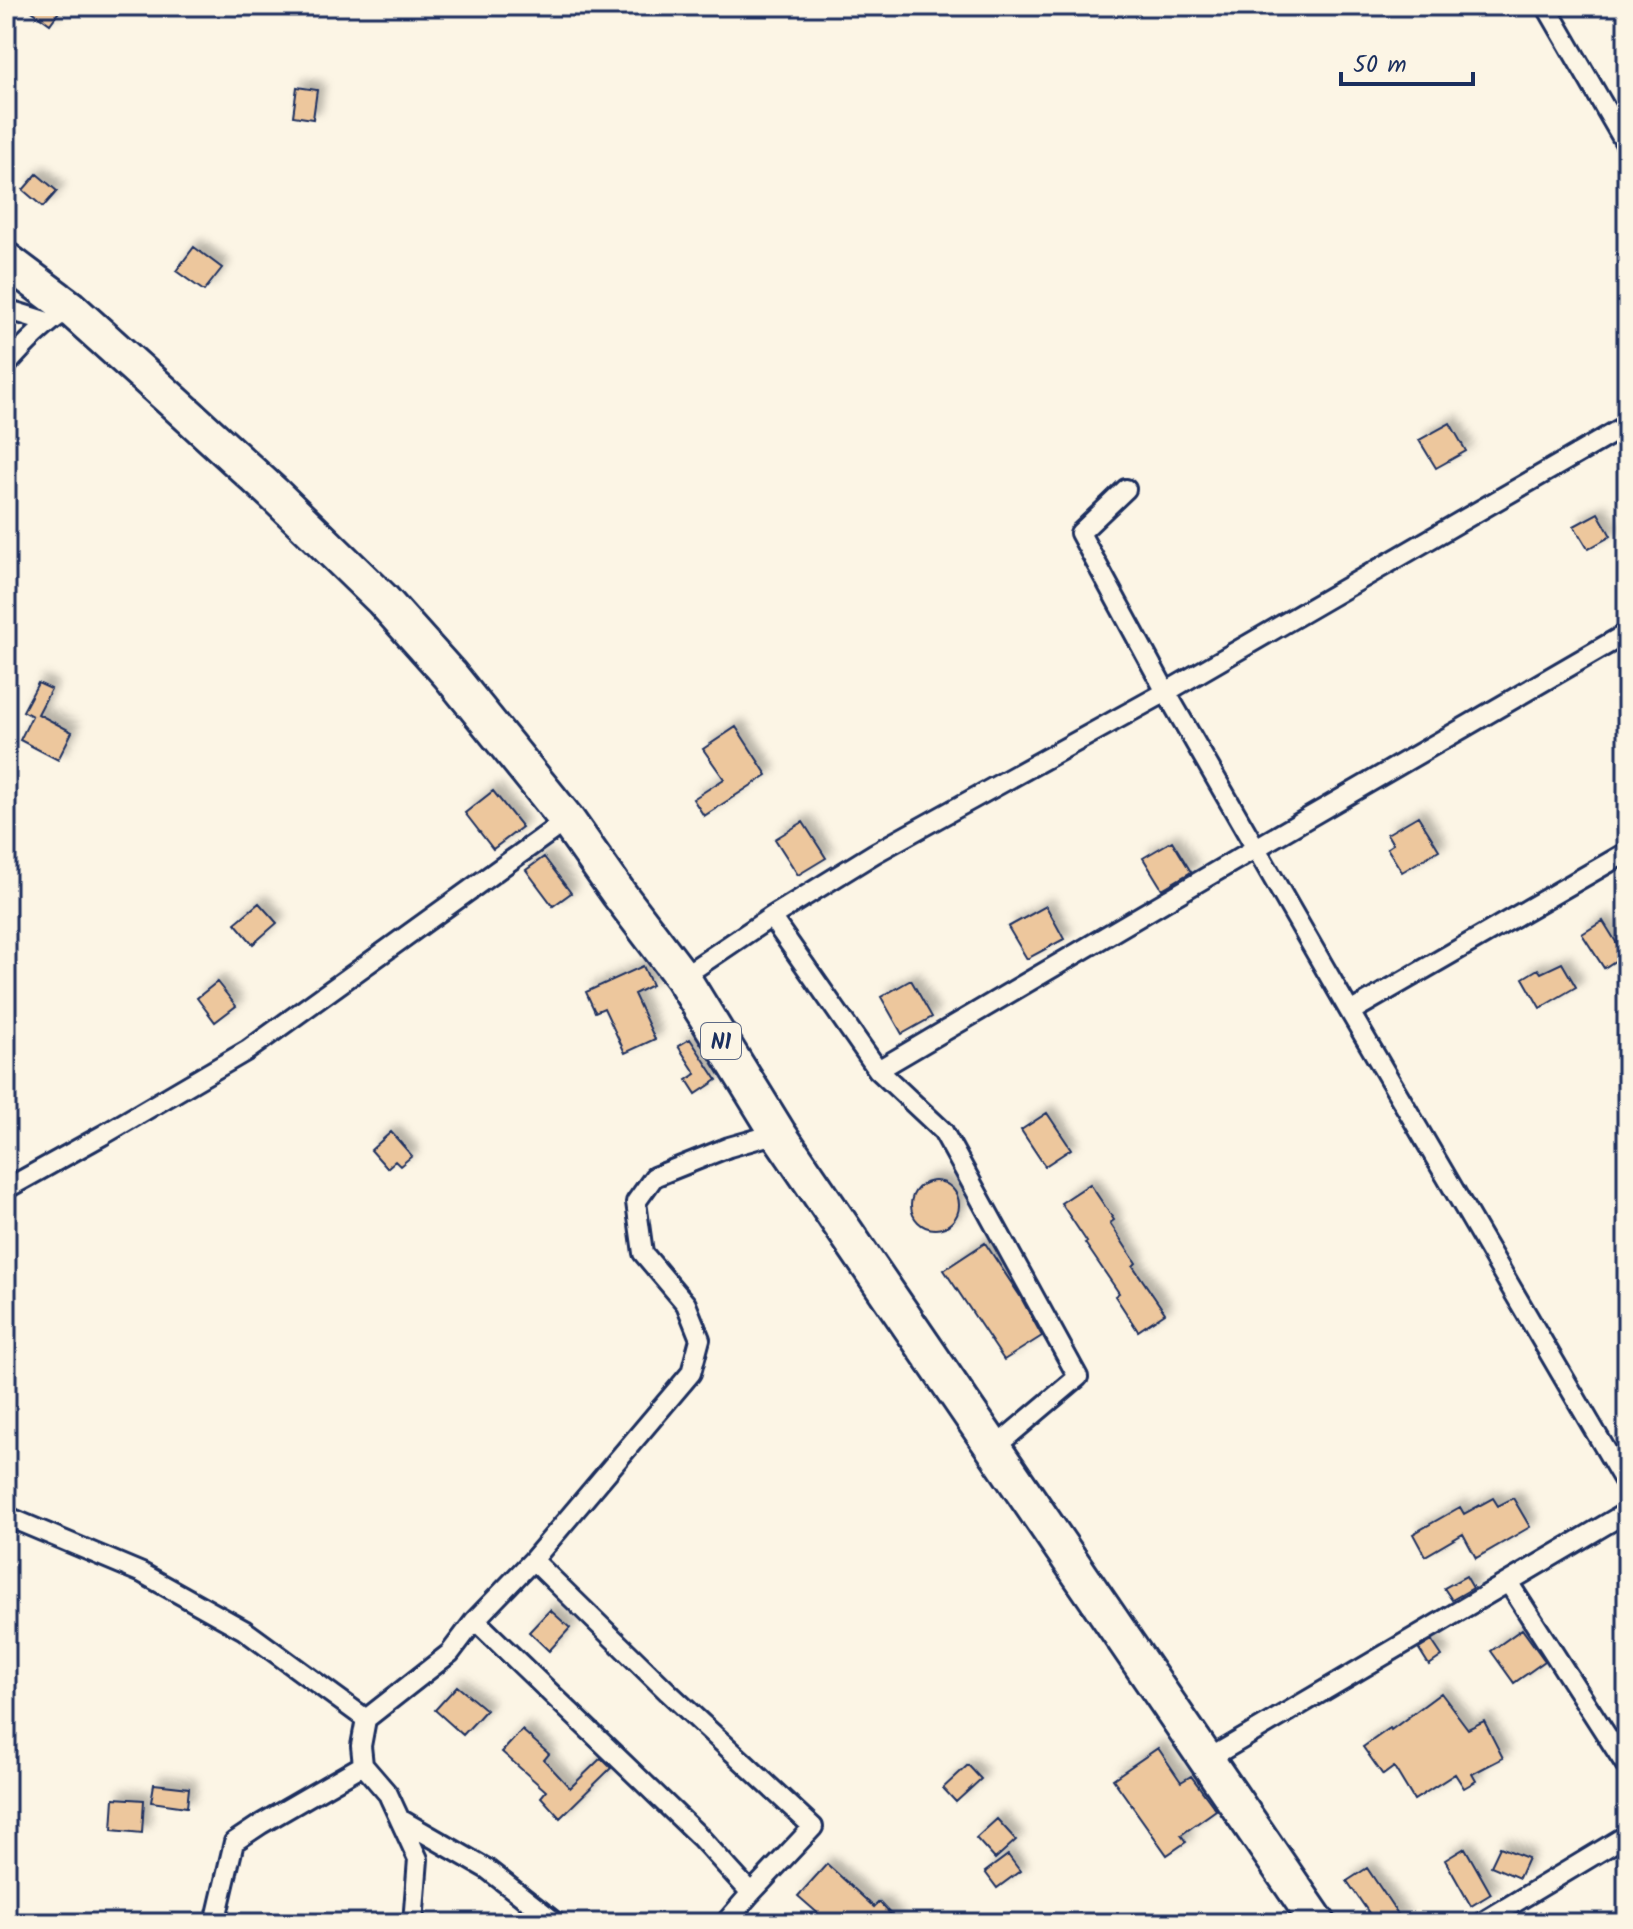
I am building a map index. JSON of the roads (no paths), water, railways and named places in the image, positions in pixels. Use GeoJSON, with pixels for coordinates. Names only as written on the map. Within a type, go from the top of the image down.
{"type":"FeatureCollection","features":[{"type":"Feature","properties":{"kind":"highway","name":"N1"},"geometry":{"type":"LineString","coordinates":[[6,260],[59,315],[273,493],[382,599],[450,675],[567,820],[682,977],[778,1133],[1318,1923]]}},
{"type":"Feature","properties":{"kind":"street"},"geometry":{"type":"LineString","coordinates":[[1546,6],[1627,146]]}},
{"type":"Feature","properties":{"kind":"street"},"geometry":{"type":"LineString","coordinates":[[6,309],[59,315]]}},
{"type":"Feature","properties":{"kind":"street"},"geometry":{"type":"LineString","coordinates":[[6,366],[24,344],[59,315]]}},
{"type":"Feature","properties":{"kind":"street"},"geometry":{"type":"LineString","coordinates":[[682,977],[875,853],[1166,692],[1627,425]]}},
{"type":"Feature","properties":{"kind":"street"},"geometry":{"type":"LineString","coordinates":[[1126,489],[1080,533],[1166,692],[1627,1486]]}},
{"type":"Feature","properties":{"kind":"street"},"geometry":{"type":"LineString","coordinates":[[878,1070],[1627,633]]}},
{"type":"Feature","properties":{"kind":"street"},"geometry":{"type":"LineString","coordinates":[[6,1189],[248,1050],[567,820]]}},
{"type":"Feature","properties":{"kind":"street"},"geometry":{"type":"LineString","coordinates":[[1350,1012],[1627,852]]}},
{"type":"Feature","properties":{"kind":"street"},"geometry":{"type":"LineString","coordinates":[[771,917],[878,1070],[943,1131],[1078,1377],[994,1448]]}},
{"type":"Feature","properties":{"kind":"street"},"geometry":{"type":"LineString","coordinates":[[413,1923],[418,1859],[388,1794],[363,1765],[361,1746],[366,1719],[450,1653],[475,1620],[533,1560],[691,1373],[700,1339],[686,1304],[643,1253],[636,1202],[654,1177],[729,1147],[778,1133]]}},
{"type":"Feature","properties":{"kind":"street"},"geometry":{"type":"LineString","coordinates":[[6,1516],[142,1573],[244,1630],[366,1719]]}},
{"type":"Feature","properties":{"kind":"street"},"geometry":{"type":"LineString","coordinates":[[1208,1759],[1508,1582],[1624,1520]]}},
{"type":"Feature","properties":{"kind":"street"},"geometry":{"type":"LineString","coordinates":[[533,1560],[813,1827],[725,1923]]}},
{"type":"Feature","properties":{"kind":"street"},"geometry":{"type":"LineString","coordinates":[[1508,1582],[1627,1767]]}},
{"type":"Feature","properties":{"kind":"street"},"geometry":{"type":"LineString","coordinates":[[475,1620],[700,1837],[751,1893]]}},
{"type":"Feature","properties":{"kind":"street"},"geometry":{"type":"LineString","coordinates":[[215,1923],[234,1842],[363,1765]]}},
{"type":"Feature","properties":{"kind":"street"},"geometry":{"type":"LineString","coordinates":[[400,1819],[487,1869],[556,1923]]}},
{"type":"Feature","properties":{"kind":"street"},"geometry":{"type":"LineString","coordinates":[[1481,1923],[1627,1835]]}}]}
